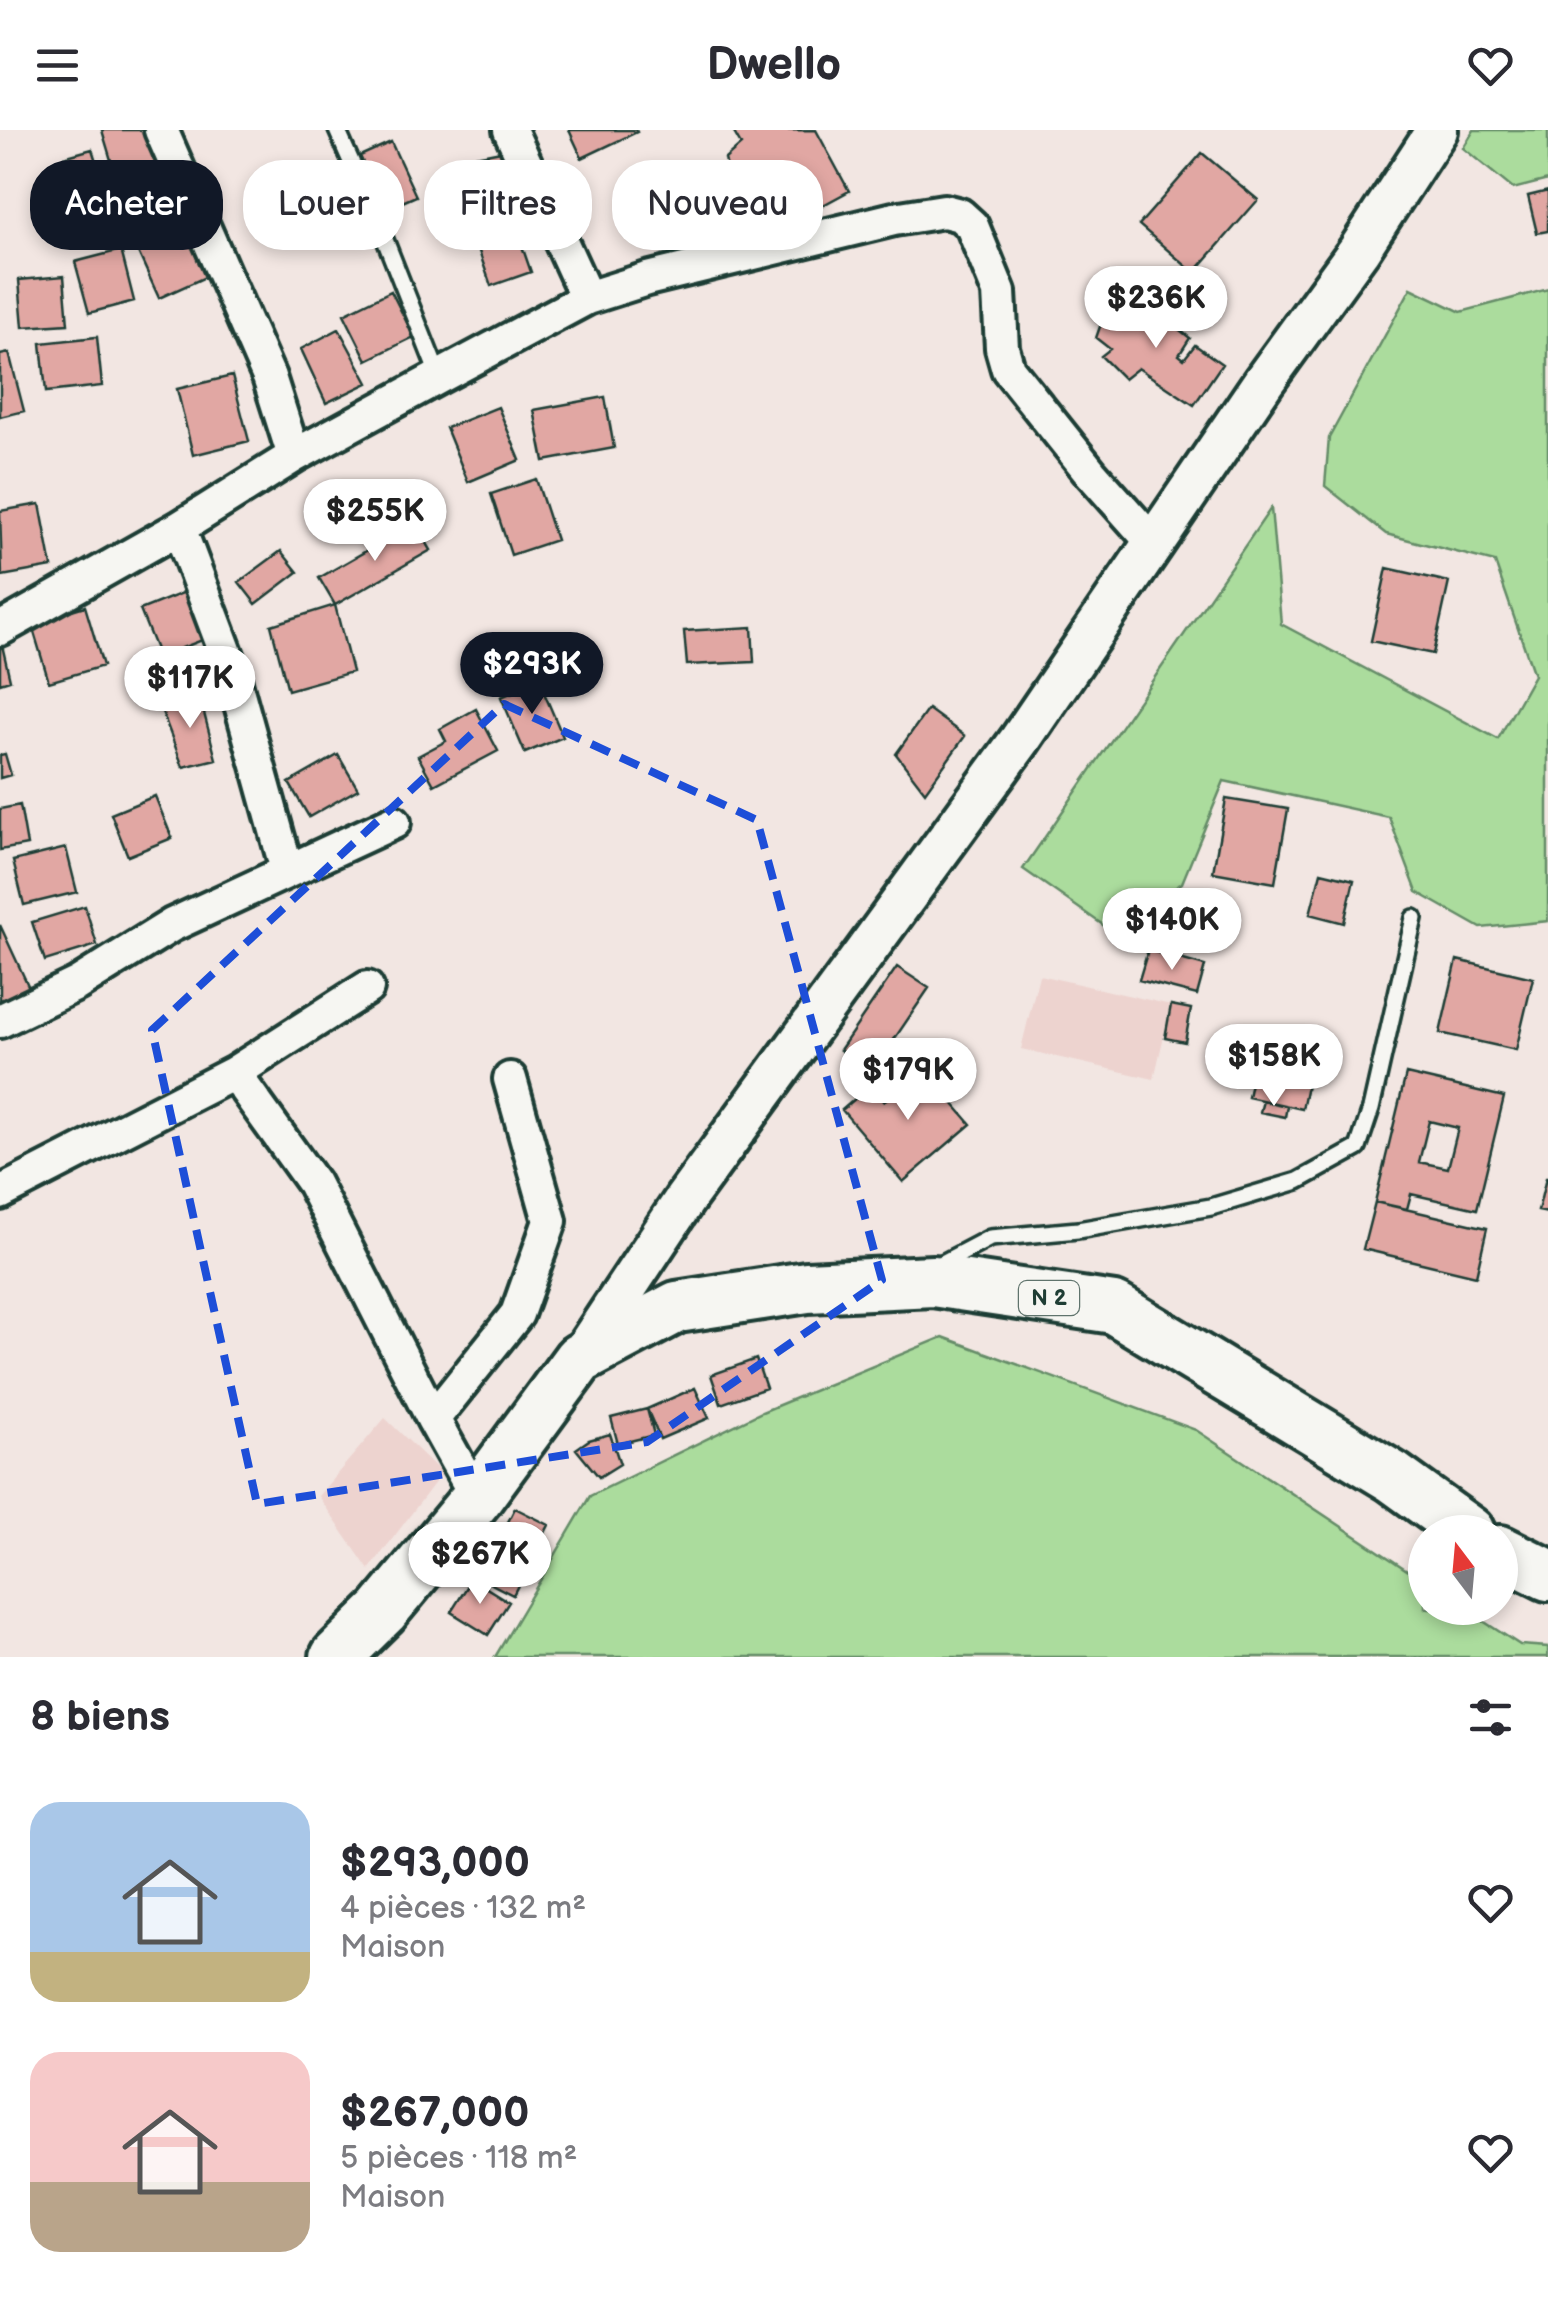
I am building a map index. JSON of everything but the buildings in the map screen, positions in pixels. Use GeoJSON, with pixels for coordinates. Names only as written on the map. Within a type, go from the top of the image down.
{"type":"FeatureCollection","features":[{"type":"Feature","properties":{"kind":"main road","name":"N 2"},"geometry":{"type":"LineString","coordinates":[[336,1657],[377,1634],[579,1359],[677,1307],[808,1287],[932,1281],[1114,1308],[1393,1476],[1446,1515]]}},
{"type":"Feature","properties":{"kind":"main road"},"geometry":{"type":"LineString","coordinates":[[1518,1560],[1548,1575]]}},
{"type":"Feature","properties":{"kind":"street"},"geometry":{"type":"LineString","coordinates":[[161,130],[269,376],[294,456]]}},
{"type":"Feature","properties":{"kind":"street"},"geometry":{"type":"LineString","coordinates":[[510,130],[587,298]]}},
{"type":"Feature","properties":{"kind":"street"},"geometry":{"type":"LineString","coordinates":[[579,1359],[685,1199],[941,851],[1359,250],[1437,130]]}},
{"type":"Feature","properties":{"kind":"street"},"geometry":{"type":"LineString","coordinates":[[0,629],[179,528],[294,456],[587,298],[648,279],[894,219],[944,211],[960,215],[972,226],[999,292],[1002,348],[1008,369],[1154,544]]}},
{"type":"Feature","properties":{"kind":"street"},"geometry":{"type":"LineString","coordinates":[[179,528],[229,661],[287,870]]}},
{"type":"Feature","properties":{"kind":"street"},"geometry":{"type":"LineString","coordinates":[[0,1020],[78,984],[172,926],[394,822]]}},
{"type":"Feature","properties":{"kind":"street"},"geometry":{"type":"LineString","coordinates":[[0,1192],[234,1073],[368,988]]}},
{"type":"Feature","properties":{"kind":"street"},"geometry":{"type":"LineString","coordinates":[[234,1073],[313,1183],[433,1419],[478,1498]]}},
{"type":"Feature","properties":{"kind":"street"},"geometry":{"type":"LineString","coordinates":[[433,1419],[518,1314],[550,1222],[510,1079]]}},
{"type":"Feature","properties":{"kind":"lane"},"geometry":{"type":"LineString","coordinates":[[337,130],[439,377]]}},
{"type":"Feature","properties":{"kind":"lane"},"geometry":{"type":"LineString","coordinates":[[904,1282],[990,1238],[1078,1230],[1211,1207],[1298,1181],[1358,1148],[1371,1109],[1414,918]]}},
{"type":"Feature","properties":{"kind":"highlighted area"},"geometry":{"type":"Polygon","coordinates":[[[504,704],[757,820],[882,1280],[647,1442],[257,1504],[152,1030],[504,704]]]}},
{"type":"Feature","properties":{"kind":"shaded area"},"geometry":{"type":"Polygon","coordinates":[[[1039,975],[1171,1005],[1154,1079],[1021,1049],[1039,975]]]}},
{"type":"Feature","properties":{"kind":"shaded area"},"geometry":{"type":"Polygon","coordinates":[[[385,1418],[442,1473],[369,1570],[318,1496],[385,1418]]]}},
{"type":"Feature","properties":{"kind":"green space"},"geometry":{"type":"Polygon","coordinates":[[[1474,130],[1548,130],[1548,180],[1513,189],[1463,148],[1474,130]]]}},
{"type":"Feature","properties":{"kind":"green space"},"geometry":{"type":"Polygon","coordinates":[[[1411,288],[1461,312],[1548,289],[1548,921],[1481,928],[1417,892],[1389,817],[1224,781],[1182,883],[1113,932],[1023,869],[1271,508],[1281,624],[1498,739],[1534,675],[1495,562],[1386,534],[1325,486],[1329,438],[1411,288]]]}},
{"type":"Feature","properties":{"kind":"green space"},"geometry":{"type":"Polygon","coordinates":[[[943,1337],[1196,1430],[1408,1571],[1408,1625],[1489,1625],[1520,1645],[1548,1647],[1548,1657],[495,1657],[590,1496],[762,1412],[943,1337]]]}}]}
